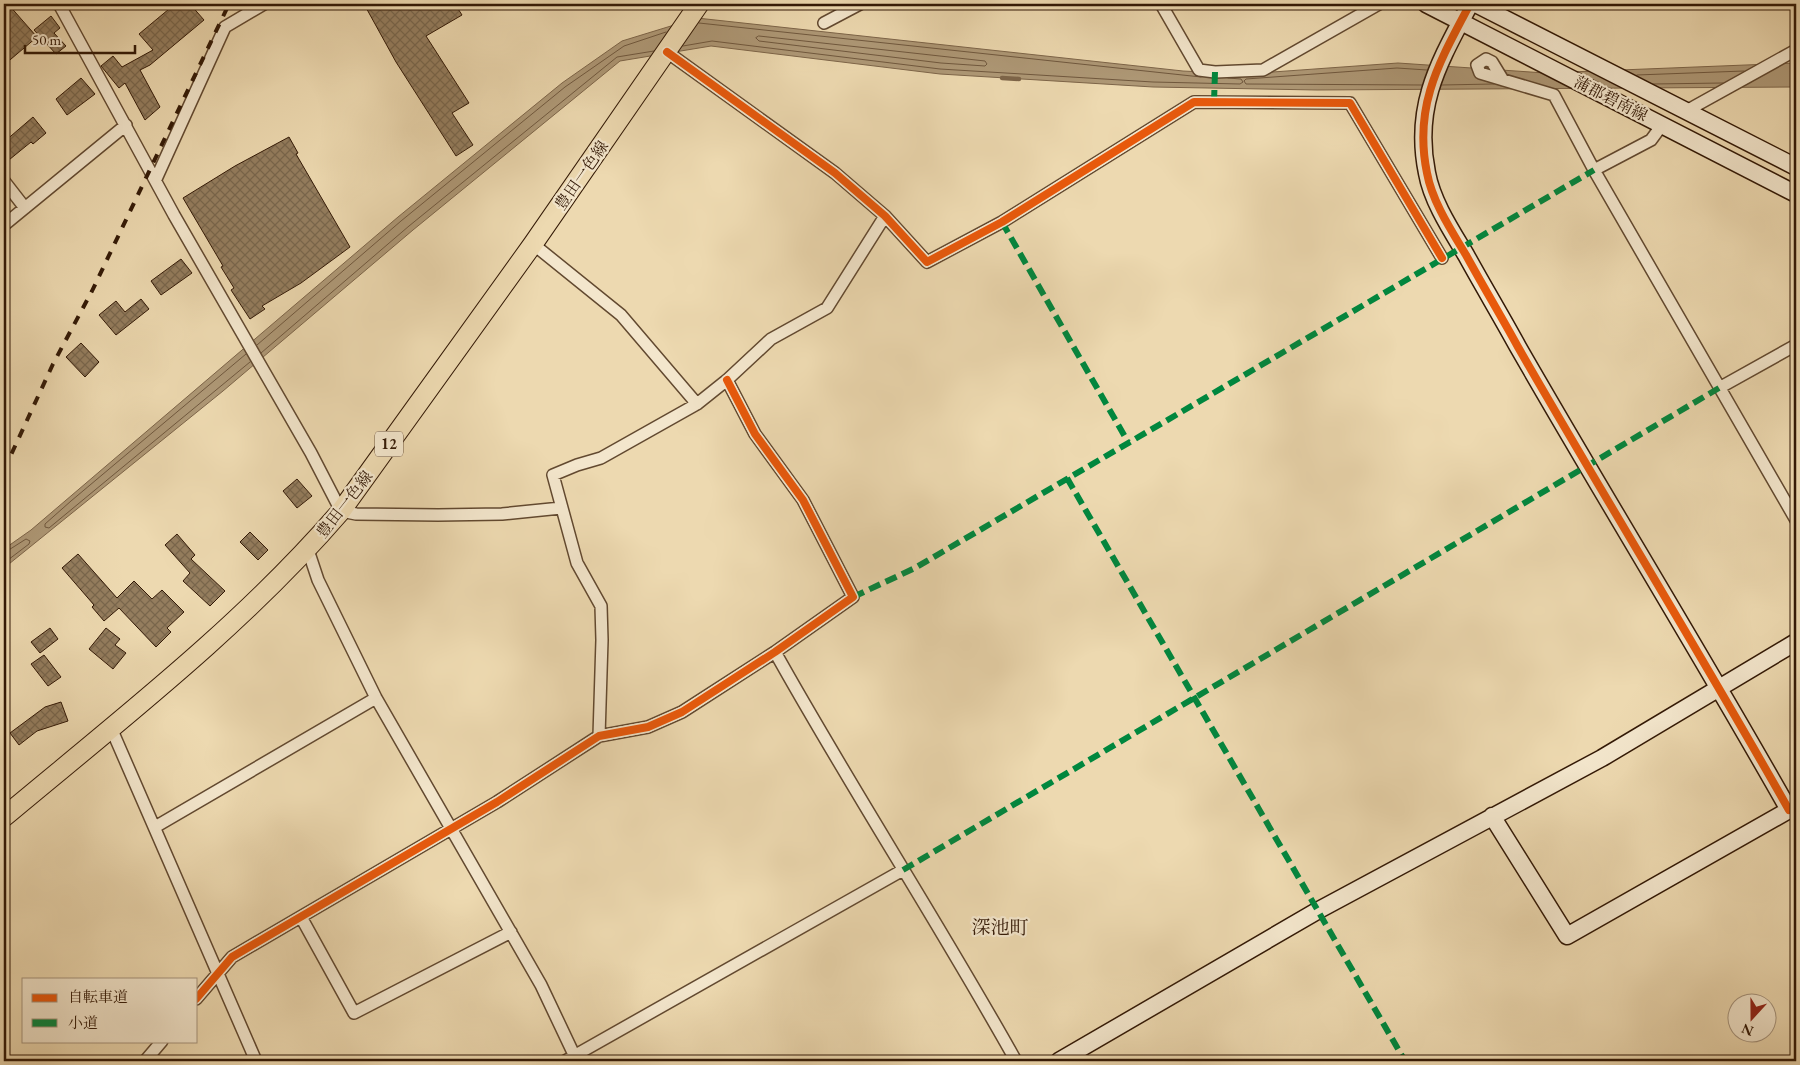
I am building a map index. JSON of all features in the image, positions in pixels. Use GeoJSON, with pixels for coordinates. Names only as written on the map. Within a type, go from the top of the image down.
{"type":"FeatureCollection","features":[{"type":"Feature","properties":{"kind":"main road","name":"豊田一色線"},"geometry":{"type":"LineString","coordinates":[[4,817],[111,728],[252,606],[308,550],[341,511],[533,244],[700,4]]}},
{"type":"Feature","properties":{"kind":"street"},"geometry":{"type":"LineString","coordinates":[[59,4],[311,453],[341,511],[356,514],[438,516],[502,514],[561,508]]}},
{"type":"Feature","properties":{"kind":"street"},"geometry":{"type":"LineString","coordinates":[[156,179],[225,28],[264,4]]}},
{"type":"Feature","properties":{"kind":"street"},"geometry":{"type":"LineString","coordinates":[[824,23],[860,4]]}},
{"type":"Feature","properties":{"kind":"street"},"geometry":{"type":"LineString","coordinates":[[1160,4],[1199,70],[1214,72],[1263,70],[1379,4]]}},
{"type":"Feature","properties":{"kind":"street","name":"蒲郡碧南線"},"geometry":{"type":"LineString","coordinates":[[1426,4],[1796,194]]}},
{"type":"Feature","properties":{"kind":"street"},"geometry":{"type":"LineString","coordinates":[[1470,4],[1433,77],[1424,113],[1423,138],[1427,174],[1431,187],[1453,236],[1586,465],[1793,808],[1568,936],[1492,816]]}},
{"type":"Feature","properties":{"kind":"street","name":"蒲郡碧南線"},"geometry":{"type":"LineString","coordinates":[[1476,4],[1688,110],[1796,167]]}},
{"type":"Feature","properties":{"kind":"street"},"geometry":{"type":"LineString","coordinates":[[1688,110],[1796,50]]}},
{"type":"Feature","properties":{"kind":"street"},"geometry":{"type":"LineString","coordinates":[[667,52],[835,173],[885,216],[927,262],[1002,222],[1194,102],[1350,103],[1442,258]]}},
{"type":"Feature","properties":{"kind":"street"},"geometry":{"type":"LineString","coordinates":[[1503,80],[1554,95],[1594,170],[1796,520]]}},
{"type":"Feature","properties":{"kind":"street"},"geometry":{"type":"LineString","coordinates":[[4,225],[126,125]]}},
{"type":"Feature","properties":{"kind":"street"},"geometry":{"type":"LineString","coordinates":[[1594,170],[1651,140],[1662,125]]}},
{"type":"Feature","properties":{"kind":"street"},"geometry":{"type":"LineString","coordinates":[[4,181],[25,208]]}},
{"type":"Feature","properties":{"kind":"street"},"geometry":{"type":"LineString","coordinates":[[599,736],[602,640],[601,606],[577,563],[553,475],[601,458],[696,404],[727,380],[771,339],[827,308],[885,216]]}},
{"type":"Feature","properties":{"kind":"street"},"geometry":{"type":"LineString","coordinates":[[533,244],[621,315],[696,404]]}},
{"type":"Feature","properties":{"kind":"street"},"geometry":{"type":"LineString","coordinates":[[1719,388],[1796,345]]}},
{"type":"Feature","properties":{"kind":"street"},"geometry":{"type":"LineString","coordinates":[[198,998],[232,957],[452,828],[599,736],[648,727],[682,712],[775,652],[853,597],[803,500],[755,434],[727,380]]}},
{"type":"Feature","properties":{"kind":"street"},"geometry":{"type":"LineString","coordinates":[[308,550],[318,580],[376,698],[541,985],[572,1060],[903,870]]}},
{"type":"Feature","properties":{"kind":"street"},"geometry":{"type":"LineString","coordinates":[[1058,1061],[1317,910],[1602,758],[1796,642]]}},
{"type":"Feature","properties":{"kind":"street"},"geometry":{"type":"LineString","coordinates":[[775,652],[818,729],[1016,1061]]}},
{"type":"Feature","properties":{"kind":"street"},"geometry":{"type":"LineString","coordinates":[[155,826],[376,698]]}},
{"type":"Feature","properties":{"kind":"street"},"geometry":{"type":"LineString","coordinates":[[111,728],[256,1061]]}},
{"type":"Feature","properties":{"kind":"street"},"geometry":{"type":"LineString","coordinates":[[301,918],[354,1013],[511,932]]}},
{"type":"Feature","properties":{"kind":"street"},"geometry":{"type":"LineString","coordinates":[[145,1061],[161,1042]]}},
{"type":"Feature","properties":{"kind":"water"},"geometry":{"type":"Polygon","coordinates":[[[697,18],[1183,71],[1245,74],[1398,63],[1545,73],[1796,63],[1796,87],[1317,90],[1153,87],[940,74],[711,46],[620,61],[413,230],[223,391],[4,568],[4,549],[31,530],[398,217],[562,83],[622,41],[697,18]]]}},
{"type":"Feature","properties":{"kind":"building"},"geometry":{"type":"Polygon","coordinates":[[[4,4],[8,4],[37,37],[4,65],[4,46],[10,41],[4,33],[4,4]]]}},
{"type":"Feature","properties":{"kind":"building"},"geometry":{"type":"Polygon","coordinates":[[[175,4],[190,4],[204,20],[150,65],[140,70],[160,107],[145,120],[125,83],[119,88],[101,66],[113,56],[122,67],[153,50],[139,34],[175,4]]]}},
{"type":"Feature","properties":{"kind":"building"},"geometry":{"type":"Polygon","coordinates":[[[364,4],[455,4],[462,15],[426,36],[469,103],[452,113],[473,145],[456,156],[396,62],[364,4]]]}},
{"type":"Feature","properties":{"kind":"building"},"geometry":{"type":"Polygon","coordinates":[[[51,16],[60,28],[54,33],[66,46],[56,54],[34,30],[51,16]]]}},
{"type":"Feature","properties":{"kind":"building"},"geometry":{"type":"Polygon","coordinates":[[[81,78],[95,94],[67,115],[56,99],[81,78]]]}},
{"type":"Feature","properties":{"kind":"building"},"geometry":{"type":"Polygon","coordinates":[[[33,117],[46,133],[33,144],[31,142],[4,164],[4,142],[33,117]]]}},
{"type":"Feature","properties":{"kind":"building"},"geometry":{"type":"Polygon","coordinates":[[[289,137],[298,153],[296,154],[350,247],[301,283],[262,306],[265,309],[250,319],[231,290],[234,288],[221,267],[223,266],[183,198],[235,166],[289,137]]]}},
{"type":"Feature","properties":{"kind":"building"},"geometry":{"type":"Polygon","coordinates":[[[181,259],[192,273],[161,295],[151,281],[181,259]]]}},
{"type":"Feature","properties":{"kind":"building"},"geometry":{"type":"Polygon","coordinates":[[[141,299],[149,309],[116,335],[99,315],[116,301],[125,312],[141,299]]]}},
{"type":"Feature","properties":{"kind":"building"},"geometry":{"type":"Polygon","coordinates":[[[81,343],[99,362],[85,377],[66,357],[81,343]]]}},
{"type":"Feature","properties":{"kind":"building"},"geometry":{"type":"Polygon","coordinates":[[[297,479],[312,496],[297,508],[283,491],[297,479]]]}},
{"type":"Feature","properties":{"kind":"building"},"geometry":{"type":"Polygon","coordinates":[[[250,532],[268,550],[258,560],[240,542],[250,532]]]}},
{"type":"Feature","properties":{"kind":"building"},"geometry":{"type":"Polygon","coordinates":[[[177,534],[195,555],[191,559],[225,591],[210,606],[183,581],[190,573],[165,545],[177,534]]]}},
{"type":"Feature","properties":{"kind":"building"},"geometry":{"type":"Polygon","coordinates":[[[78,554],[117,598],[134,581],[152,599],[162,590],[184,612],[167,628],[171,632],[156,647],[119,608],[104,621],[92,607],[94,605],[62,568],[78,554]]]}},
{"type":"Feature","properties":{"kind":"building"},"geometry":{"type":"Polygon","coordinates":[[[50,628],[58,639],[40,653],[31,642],[50,628]]]}},
{"type":"Feature","properties":{"kind":"building"},"geometry":{"type":"Polygon","coordinates":[[[106,628],[120,639],[115,645],[126,653],[113,669],[89,649],[106,628]]]}},
{"type":"Feature","properties":{"kind":"building"},"geometry":{"type":"Polygon","coordinates":[[[44,655],[61,677],[48,686],[31,664],[44,655]]]}},
{"type":"Feature","properties":{"kind":"building"},"geometry":{"type":"Polygon","coordinates":[[[61,702],[68,721],[37,731],[19,745],[10,733],[45,707],[61,702]]]}},
{"type":"Feature","properties":{"kind":"waterway"},"geometry":{"type":"LineString","coordinates":[[1002,78],[1019,79]]}},
{"type":"Feature","properties":{"kind":"railway"},"geometry":{"type":"LineString","coordinates":[[4,470],[53,364],[92,291],[229,4]]}},
{"type":"Feature","properties":{"kind":"marked path"},"geometry":{"type":"LineString","coordinates":[[1214,102],[1215,72]]}},
{"type":"Feature","properties":{"kind":"marked path"},"geometry":{"type":"LineString","coordinates":[[853,597],[915,568],[1594,170]]}},
{"type":"Feature","properties":{"kind":"marked path"},"geometry":{"type":"LineString","coordinates":[[1002,222],[1128,442]]}},
{"type":"Feature","properties":{"kind":"marked path"},"geometry":{"type":"LineString","coordinates":[[903,870],[1719,388]]}},
{"type":"Feature","properties":{"kind":"marked path"},"geometry":{"type":"LineString","coordinates":[[1067,478],[1405,1061]]}},
{"type":"Feature","properties":{"kind":"cycle path"},"geometry":{"type":"LineString","coordinates":[[1470,4],[1440,65],[1432,84],[1427,105],[1424,126],[1424,149],[1429,184],[1448,225],[1518,347],[1789,810]]}},
{"type":"Feature","properties":{"kind":"cycle path"},"geometry":{"type":"LineString","coordinates":[[667,52],[835,173],[885,216],[927,262],[1002,222],[1194,102],[1350,103],[1442,258]]}},
{"type":"Feature","properties":{"kind":"cycle path"},"geometry":{"type":"LineString","coordinates":[[198,997],[232,957],[497,802],[599,736],[648,727],[682,712],[775,652],[853,597],[803,500],[755,434],[727,380]]}},
{"type":"Feature","properties":{"kind":"district","name":"深池町"},"geometry":{"type":"Point","coordinates":[1000,927]}}]}
